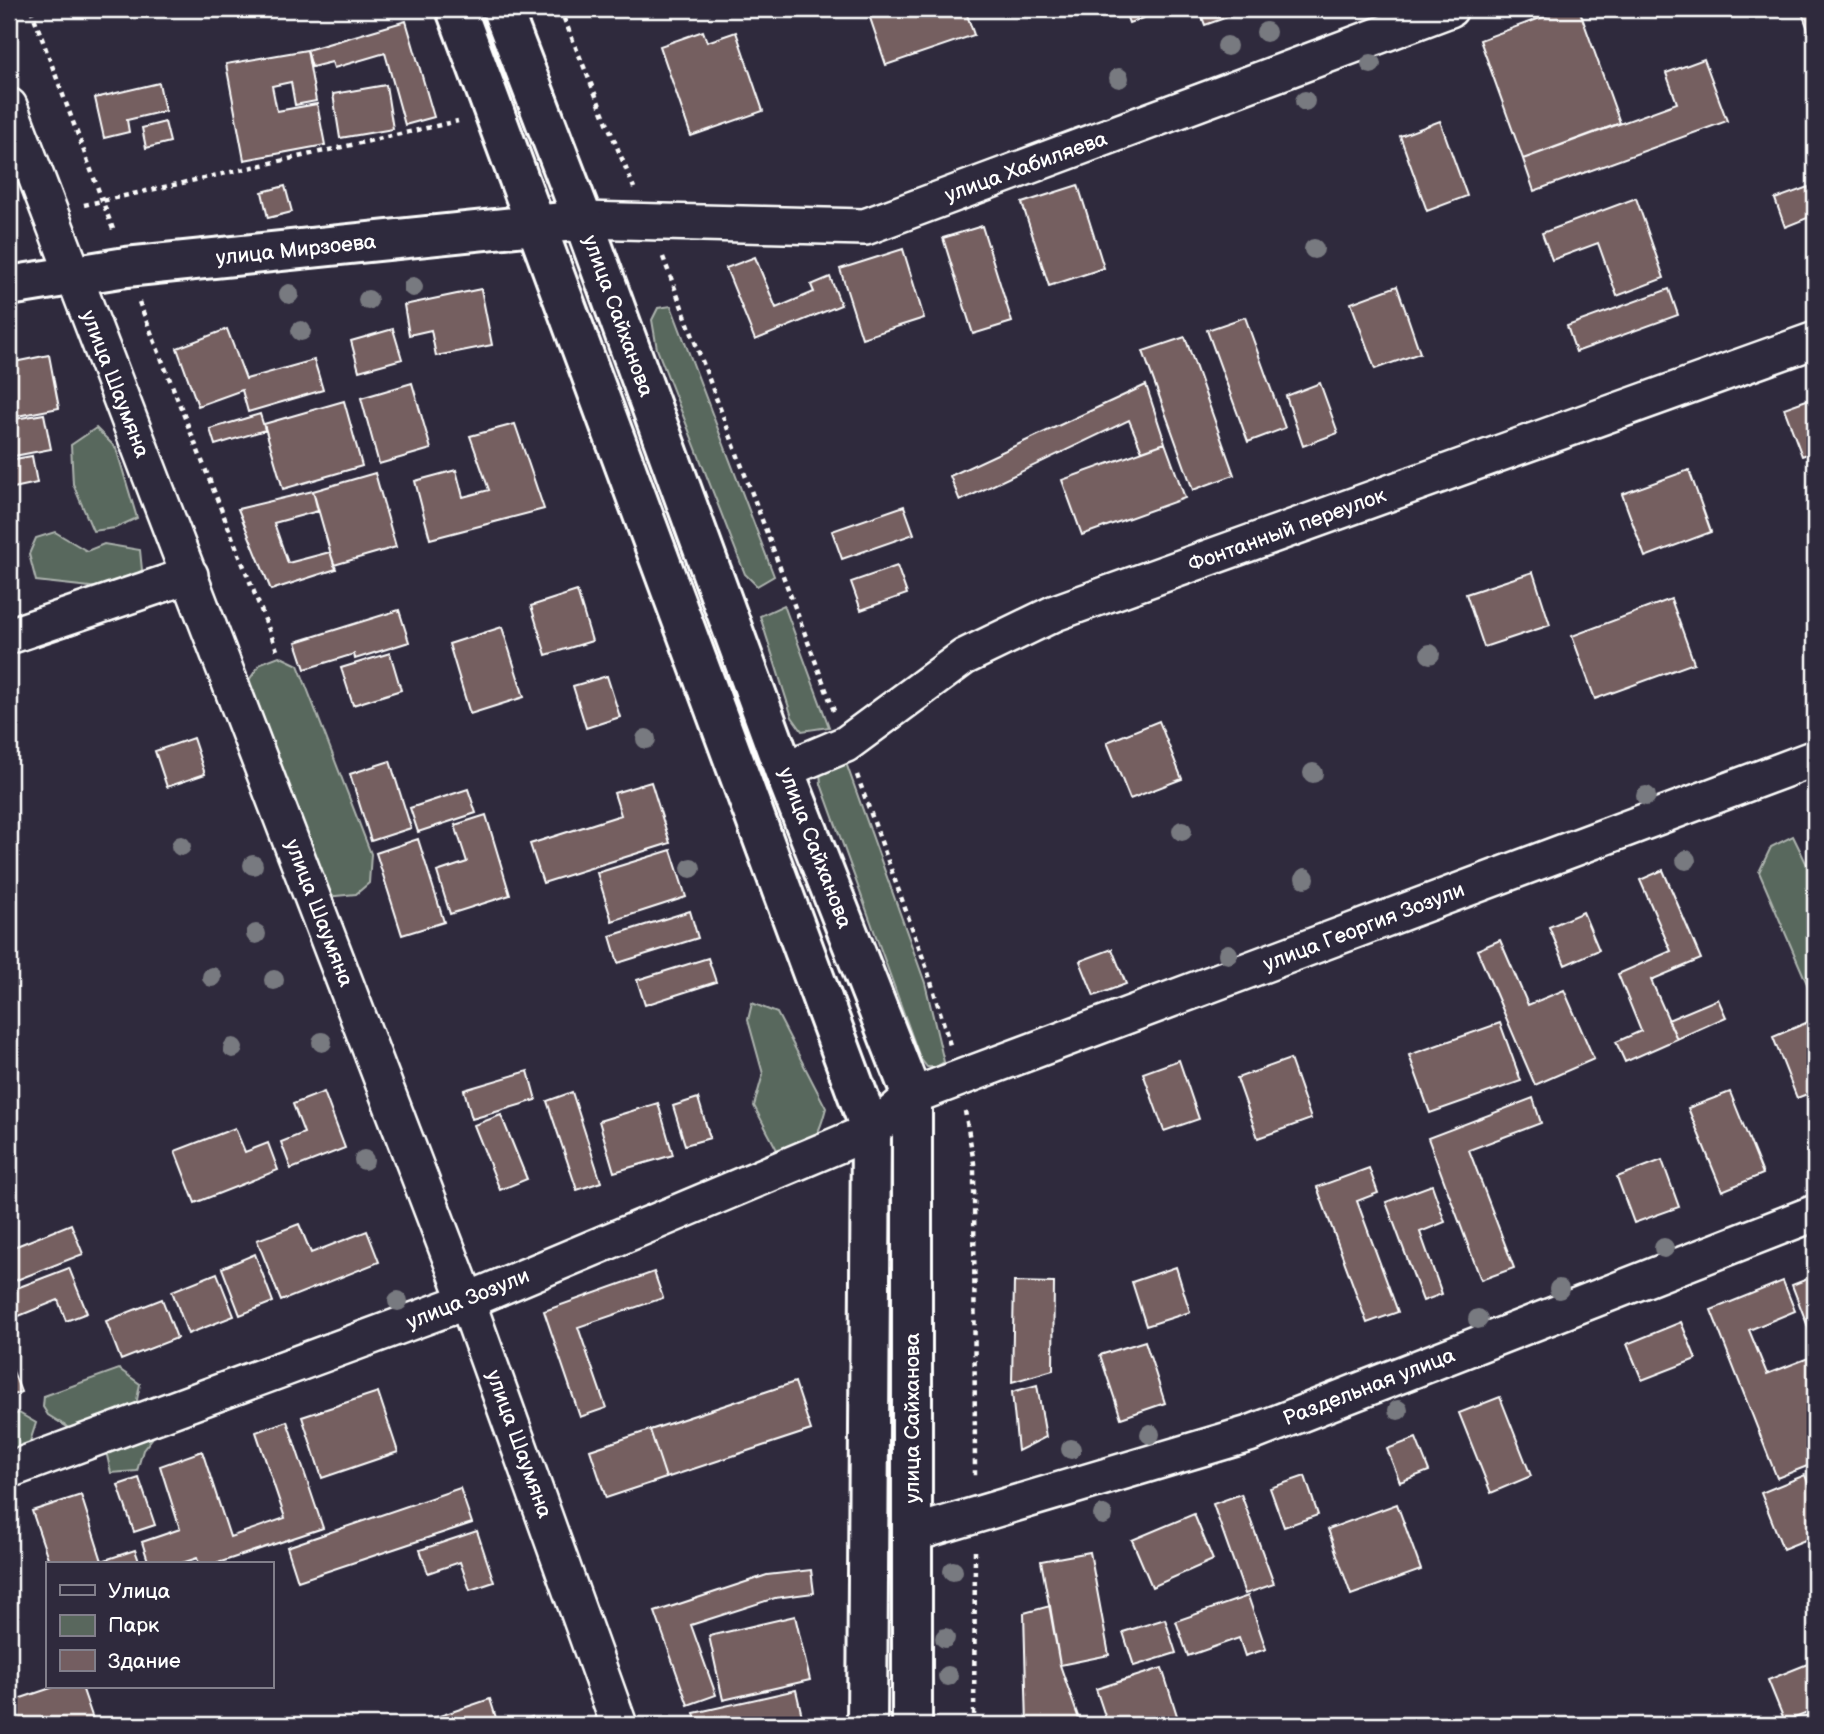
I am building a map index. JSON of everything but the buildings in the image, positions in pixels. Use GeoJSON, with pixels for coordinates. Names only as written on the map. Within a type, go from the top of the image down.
{"type":"FeatureCollection","features":[{"type":"Feature","properties":{"kind":"main road","name":"улица Сайханова"},"geometry":{"type":"LineString","coordinates":[[456,9],[871,1131],[867,1725]]}},
{"type":"Feature","properties":{"kind":"main road","name":"улица Сайханова"},"geometry":{"type":"LineString","coordinates":[[502,9],[583,220],[784,770],[912,1096],[912,1725]]}},
{"type":"Feature","properties":{"kind":"main road","name":"улица Мирзоева"},"geometry":{"type":"LineString","coordinates":[[9,286],[126,267],[583,220]]}},
{"type":"Feature","properties":{"kind":"street","name":"улица Хабиляева"},"geometry":{"type":"LineString","coordinates":[[583,220],[865,226],[1451,9]]}},
{"type":"Feature","properties":{"kind":"street","name":"улица Шаумяна"},"geometry":{"type":"LineString","coordinates":[[9,106],[467,1301],[619,1725]]}},
{"type":"Feature","properties":{"kind":"street","name":"Фонтанный переулок"},"geometry":{"type":"LineString","coordinates":[[784,770],[846,744],[964,657],[1055,613],[1815,340]]}},
{"type":"Feature","properties":{"kind":"street"},"geometry":{"type":"LineString","coordinates":[[9,636],[190,575]]}},
{"type":"Feature","properties":{"kind":"street","name":"улица Георгия Зозули"},"geometry":{"type":"LineString","coordinates":[[912,1096],[1815,758]]}},
{"type":"Feature","properties":{"kind":"street","name":"улица Зозули"},"geometry":{"type":"LineString","coordinates":[[9,1471],[467,1301],[871,1131],[912,1096]]}},
{"type":"Feature","properties":{"kind":"street","name":"Раздельная улица"},"geometry":{"type":"LineString","coordinates":[[912,1534],[1249,1434],[1815,1213]]}},
{"type":"Feature","properties":{"kind":"path"},"geometry":{"type":"LineString","coordinates":[[31,9],[153,343],[277,650]]}},
{"type":"Feature","properties":{"kind":"path"},"geometry":{"type":"LineString","coordinates":[[49,213],[496,113]]}},
{"type":"Feature","properties":{"kind":"green space"},"geometry":{"type":"Polygon","coordinates":[[[671,306],[774,576],[757,586],[745,574],[657,349],[652,320],[658,308],[671,306]]]}},
{"type":"Feature","properties":{"kind":"green space"},"geometry":{"type":"Polygon","coordinates":[[[96,428],[116,448],[137,518],[115,528],[93,531],[73,484],[71,445],[96,428]]]}},
{"type":"Feature","properties":{"kind":"green space"},"geometry":{"type":"Polygon","coordinates":[[[55,532],[87,551],[104,544],[140,550],[142,570],[117,590],[36,581],[29,554],[36,538],[55,532]]]}},
{"type":"Feature","properties":{"kind":"green space"},"geometry":{"type":"Polygon","coordinates":[[[784,605],[829,727],[802,731],[792,717],[760,616],[784,605]]]}},
{"type":"Feature","properties":{"kind":"green space"},"geometry":{"type":"Polygon","coordinates":[[[279,656],[298,665],[371,854],[369,883],[356,894],[326,897],[247,683],[261,663],[279,656]]]}},
{"type":"Feature","properties":{"kind":"green space"},"geometry":{"type":"Polygon","coordinates":[[[839,758],[846,763],[925,983],[944,1062],[936,1067],[927,1067],[920,1058],[821,784],[820,772],[839,758]]]}},
{"type":"Feature","properties":{"kind":"green space"},"geometry":{"type":"Polygon","coordinates":[[[1793,836],[1815,881],[1815,995],[1811,993],[1759,872],[1771,847],[1793,836]]]}},
{"type":"Feature","properties":{"kind":"green space"},"geometry":{"type":"Polygon","coordinates":[[[752,1003],[777,1013],[826,1108],[816,1135],[811,1141],[798,1147],[777,1150],[754,1106],[763,1074],[748,1020],[752,1003]]]}},
{"type":"Feature","properties":{"kind":"green space"},"geometry":{"type":"Polygon","coordinates":[[[119,1369],[140,1384],[137,1400],[158,1431],[143,1450],[137,1471],[111,1473],[106,1451],[48,1415],[43,1407],[44,1396],[119,1369]]]}},
{"type":"Feature","properties":{"kind":"green space"},"geometry":{"type":"Polygon","coordinates":[[[19,1413],[36,1423],[26,1454],[9,1459],[9,1416],[19,1413]]]}}]}
